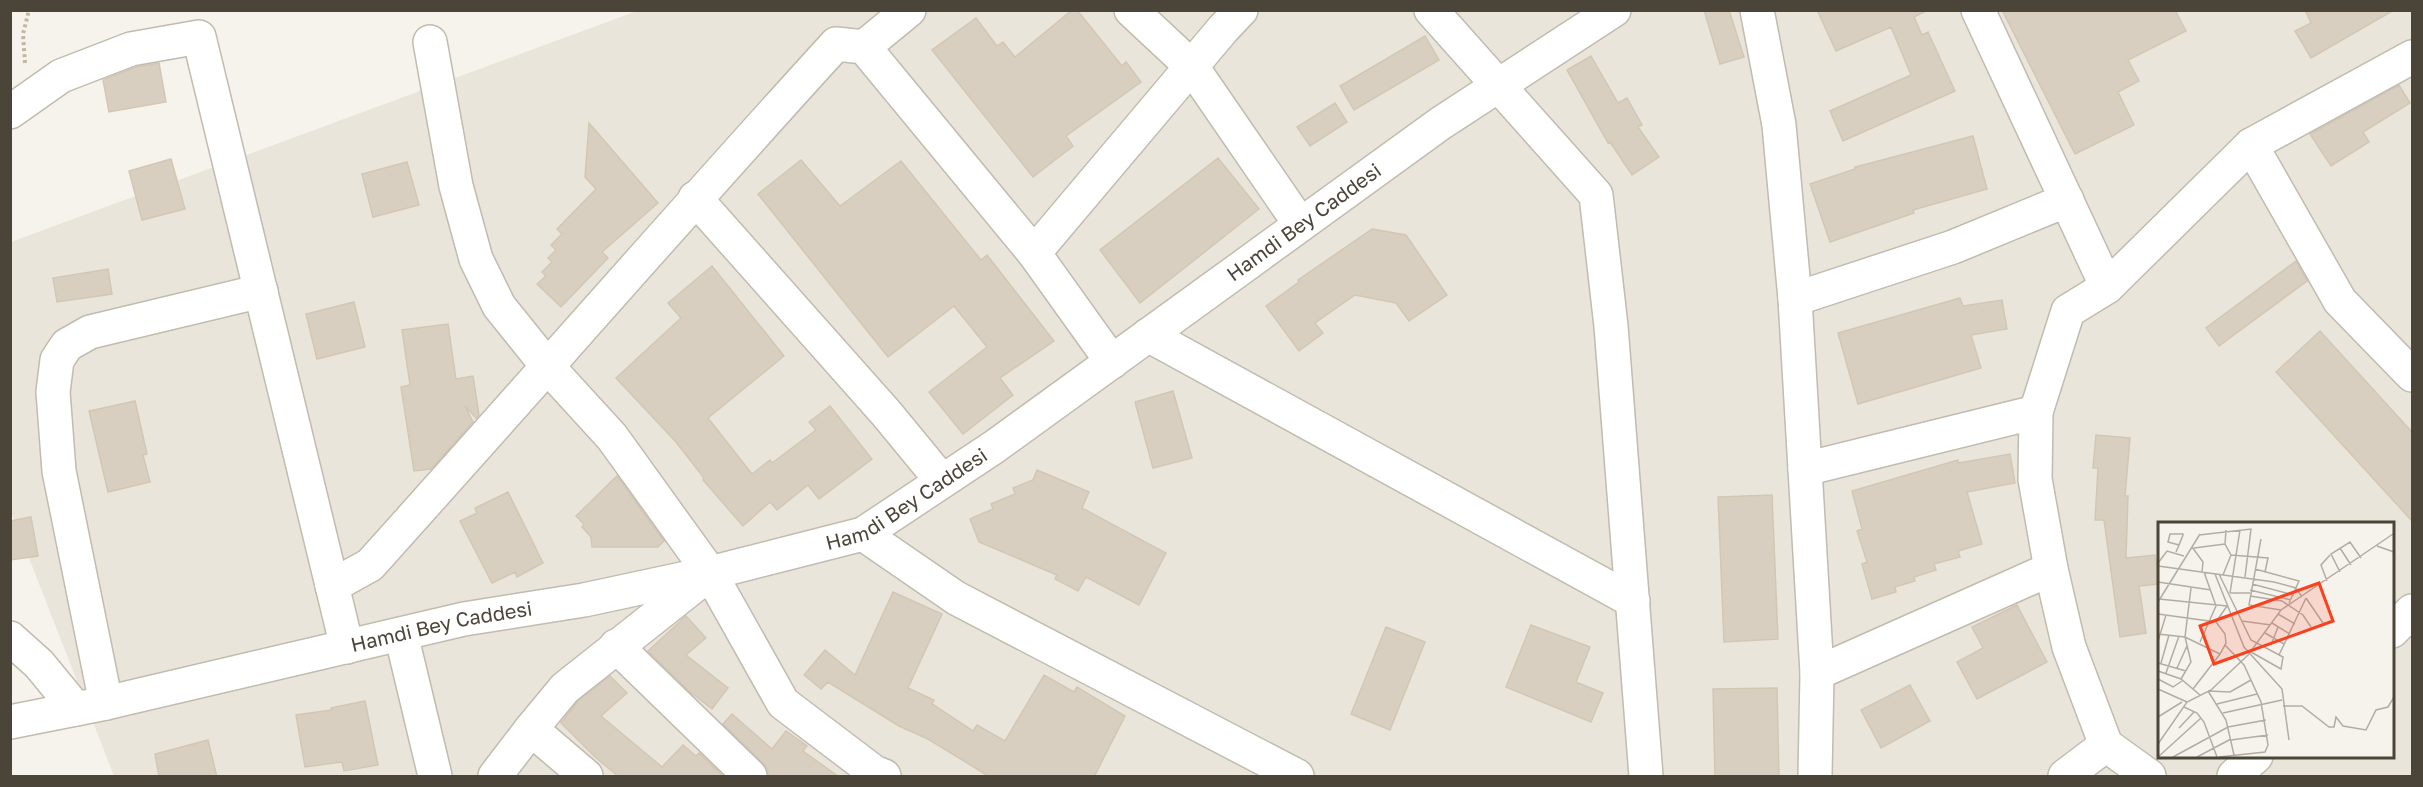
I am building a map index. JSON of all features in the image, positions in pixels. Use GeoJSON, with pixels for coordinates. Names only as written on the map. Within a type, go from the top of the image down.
{"type":"FeatureCollection","features":[{"type":"Feature","properties":{"kind":"street"},"geometry":{"type":"LineString","coordinates":[[864,47],[909,10]]}},
{"type":"Feature","properties":{"kind":"street"},"geometry":{"type":"LineString","coordinates":[[1131,10],[1192,67],[1300,224]]}},
{"type":"Feature","properties":{"kind":"street"},"geometry":{"type":"LineString","coordinates":[[1034,253],[1240,10]]}},
{"type":"Feature","properties":{"kind":"street"},"geometry":{"type":"LineString","coordinates":[[1431,10],[1596,195],[1611,326],[1646,777]]}},
{"type":"Feature","properties":{"kind":"street","name":"Hamdi Bey Caddesi"},"geometry":{"type":"LineString","coordinates":[[10,722],[91,706],[464,619],[584,600],[710,573],[863,534],[994,447],[1441,123],[1614,10]]}},
{"type":"Feature","properties":{"kind":"street"},"geometry":{"type":"LineString","coordinates":[[1757,10],[1779,125],[1795,299],[1817,673],[1815,777]]}},
{"type":"Feature","properties":{"kind":"street"},"geometry":{"type":"LineString","coordinates":[[1978,10],[2107,286]]}},
{"type":"Feature","properties":{"kind":"street"},"geometry":{"type":"LineString","coordinates":[[10,112],[61,76],[131,49],[199,37],[347,646]]}},
{"type":"Feature","properties":{"kind":"street"},"geometry":{"type":"LineString","coordinates":[[430,42],[456,186],[476,259],[499,306],[548,367],[612,437],[710,573],[783,703],[874,772],[884,777]]}},
{"type":"Feature","properties":{"kind":"street"},"geometry":{"type":"LineString","coordinates":[[332,586],[370,565],[548,367],[695,198],[836,44],[864,47],[1034,253],[1112,362]]}},
{"type":"Feature","properties":{"kind":"street"},"geometry":{"type":"LineString","coordinates":[[2149,777],[2106,746],[2069,647],[2050,569],[2035,479],[2036,412],[2068,311],[2107,286],[2251,145],[2412,57]]}},
{"type":"Feature","properties":{"kind":"street"},"geometry":{"type":"LineString","coordinates":[[2251,145],[2340,301],[2412,375]]}},
{"type":"Feature","properties":{"kind":"street"},"geometry":{"type":"LineString","coordinates":[[695,198],[886,413],[942,481]]}},
{"type":"Feature","properties":{"kind":"street"},"geometry":{"type":"LineString","coordinates":[[1795,299],[1953,247],[2067,200]]}},
{"type":"Feature","properties":{"kind":"street"},"geometry":{"type":"LineString","coordinates":[[91,706],[59,471],[53,392],[57,360],[67,345],[90,332],[261,291]]}},
{"type":"Feature","properties":{"kind":"street"},"geometry":{"type":"LineString","coordinates":[[1148,335],[1633,601]]}},
{"type":"Feature","properties":{"kind":"street"},"geometry":{"type":"LineString","coordinates":[[1805,469],[2036,412]]}},
{"type":"Feature","properties":{"kind":"street"},"geometry":{"type":"LineString","coordinates":[[863,534],[956,597],[1297,777]]}},
{"type":"Feature","properties":{"kind":"street"},"geometry":{"type":"LineString","coordinates":[[1817,673],[2050,569]]}},
{"type":"Feature","properties":{"kind":"street"},"geometry":{"type":"LineString","coordinates":[[495,777],[565,688],[710,573]]}},
{"type":"Feature","properties":{"kind":"street"},"geometry":{"type":"LineString","coordinates":[[2393,629],[2412,611]]}},
{"type":"Feature","properties":{"kind":"street"},"geometry":{"type":"LineString","coordinates":[[402,634],[435,777]]}},
{"type":"Feature","properties":{"kind":"street"},"geometry":{"type":"LineString","coordinates":[[10,638],[91,706]]}},
{"type":"Feature","properties":{"kind":"street"},"geometry":{"type":"LineString","coordinates":[[616,646],[750,777]]}},
{"type":"Feature","properties":{"kind":"street"},"geometry":{"type":"LineString","coordinates":[[531,729],[586,777]]}},
{"type":"Feature","properties":{"kind":"street"},"geometry":{"type":"LineString","coordinates":[[2065,777],[2106,746]]}},
{"type":"Feature","properties":{"kind":"street"},"geometry":{"type":"LineString","coordinates":[[2234,777],[2255,757]]}},
{"type":"Feature","properties":{"kind":"path"},"geometry":{"type":"LineString","coordinates":[[29,10],[23,34],[25,64],[36,92]]}},
{"type":"Feature","properties":{"kind":"shaded area"},"geometry":{"type":"Polygon","coordinates":[[[637,11],[2412,11],[2412,776],[114,776],[11,512],[11,242],[637,11]]]}},
{"type":"Feature","properties":{"kind":"building"},"geometry":{"type":"Polygon","coordinates":[[[1072,10],[1077,10],[1122,66],[1126,62],[1141,82],[1066,136],[1073,146],[1033,177],[932,50],[976,18],[997,46],[1003,42],[1015,57],[1072,10]]]}},
{"type":"Feature","properties":{"kind":"building"},"geometry":{"type":"Polygon","coordinates":[[[1704,10],[1729,10],[1744,57],[1720,64],[1704,10]]]}},
{"type":"Feature","properties":{"kind":"building"},"geometry":{"type":"Polygon","coordinates":[[[1817,10],[1928,10],[1914,17],[1922,35],[1928,32],[1955,91],[1843,141],[1830,111],[1911,75],[1891,27],[1836,51],[1817,10]]]}},
{"type":"Feature","properties":{"kind":"building"},"geometry":{"type":"Polygon","coordinates":[[[2002,10],[2175,10],[2186,31],[2128,60],[2139,81],[2118,92],[2134,125],[2075,154],[2002,10]]]}},
{"type":"Feature","properties":{"kind":"building"},"geometry":{"type":"Polygon","coordinates":[[[2305,10],[2394,10],[2311,58],[2295,31],[2311,23],[2305,10]]]}},
{"type":"Feature","properties":{"kind":"building"},"geometry":{"type":"Polygon","coordinates":[[[1425,36],[1439,60],[1354,110],[1340,86],[1425,36]]]}},
{"type":"Feature","properties":{"kind":"building"},"geometry":{"type":"Polygon","coordinates":[[[1591,56],[1618,103],[1627,98],[1642,125],[1638,127],[1659,157],[1632,175],[1610,142],[1608,143],[1567,70],[1591,56]]]}},
{"type":"Feature","properties":{"kind":"building"},"geometry":{"type":"Polygon","coordinates":[[[159,63],[166,102],[109,112],[103,80],[136,67],[159,63]]]}},
{"type":"Feature","properties":{"kind":"building"},"geometry":{"type":"Polygon","coordinates":[[[2399,85],[2410,103],[2363,132],[2369,142],[2331,166],[2310,134],[2399,85]]]}},
{"type":"Feature","properties":{"kind":"building"},"geometry":{"type":"Polygon","coordinates":[[[1335,103],[1347,122],[1310,146],[1297,127],[1335,103]]]}},
{"type":"Feature","properties":{"kind":"building"},"geometry":{"type":"Polygon","coordinates":[[[589,123],[658,203],[602,252],[608,258],[561,307],[537,284],[546,276],[542,272],[552,262],[548,258],[556,250],[551,245],[562,234],[557,229],[596,189],[585,177],[589,123]]]}},
{"type":"Feature","properties":{"kind":"building"},"geometry":{"type":"Polygon","coordinates":[[[1973,136],[1987,189],[1913,210],[1914,213],[1830,242],[1810,184],[1855,169],[1855,167],[1973,136]]]}},
{"type":"Feature","properties":{"kind":"building"},"geometry":{"type":"Polygon","coordinates":[[[1218,158],[1259,209],[1140,303],[1100,250],[1218,158]]]}},
{"type":"Feature","properties":{"kind":"building"},"geometry":{"type":"Polygon","coordinates":[[[171,159],[185,209],[142,220],[129,171],[171,159]]]}},
{"type":"Feature","properties":{"kind":"building"},"geometry":{"type":"Polygon","coordinates":[[[801,160],[840,206],[901,161],[981,260],[987,255],[1054,341],[1000,378],[1013,395],[963,434],[929,392],[987,347],[954,306],[888,357],[758,194],[801,160]]]}},
{"type":"Feature","properties":{"kind":"building"},"geometry":{"type":"Polygon","coordinates":[[[407,162],[419,205],[373,217],[362,174],[407,162]]]}},
{"type":"Feature","properties":{"kind":"building"},"geometry":{"type":"Polygon","coordinates":[[[1372,229],[1406,235],[1447,295],[1409,321],[1396,303],[1355,295],[1315,323],[1323,333],[1299,351],[1266,306],[1299,282],[1298,280],[1372,229]]]}},
{"type":"Feature","properties":{"kind":"building"},"geometry":{"type":"Polygon","coordinates":[[[2296,261],[2307,281],[2219,346],[2206,328],[2296,261]]]}},
{"type":"Feature","properties":{"kind":"building"},"geometry":{"type":"Polygon","coordinates":[[[712,266],[784,356],[708,418],[752,474],[770,460],[772,463],[816,430],[809,422],[830,406],[872,459],[819,499],[808,485],[777,510],[770,502],[743,526],[703,480],[704,478],[676,442],[616,378],[681,318],[668,303],[712,266]]]}},
{"type":"Feature","properties":{"kind":"building"},"geometry":{"type":"Polygon","coordinates":[[[108,269],[112,294],[57,302],[53,278],[108,269]]]}},
{"type":"Feature","properties":{"kind":"building"},"geometry":{"type":"Polygon","coordinates":[[[1960,298],[1963,306],[2002,300],[2007,329],[1971,335],[1981,368],[1858,404],[1838,333],[1960,298]]]}},
{"type":"Feature","properties":{"kind":"building"},"geometry":{"type":"Polygon","coordinates":[[[354,302],[365,347],[317,359],[306,314],[354,302]]]}},
{"type":"Feature","properties":{"kind":"building"},"geometry":{"type":"Polygon","coordinates":[[[448,324],[456,379],[473,376],[479,415],[476,418],[465,406],[473,422],[431,469],[414,471],[401,387],[410,385],[402,330],[448,324]]]}},
{"type":"Feature","properties":{"kind":"building"},"geometry":{"type":"Polygon","coordinates":[[[2320,331],[2412,432],[2412,521],[2276,372],[2320,331]]]}},
{"type":"Feature","properties":{"kind":"building"},"geometry":{"type":"Polygon","coordinates":[[[1173,391],[1192,458],[1153,468],[1135,402],[1173,391]]]}},
{"type":"Feature","properties":{"kind":"building"},"geometry":{"type":"Polygon","coordinates":[[[135,401],[147,454],[143,455],[150,482],[108,492],[89,411],[135,401]]]}},
{"type":"Feature","properties":{"kind":"building"},"geometry":{"type":"Polygon","coordinates":[[[2096,435],[2130,438],[2125,496],[2128,496],[2126,558],[2155,555],[2158,577],[2158,584],[2139,586],[2146,633],[2120,637],[2104,520],[2095,520],[2098,468],[2093,468],[2096,435]]]}},
{"type":"Feature","properties":{"kind":"building"},"geometry":{"type":"Polygon","coordinates":[[[2010,454],[2015,483],[1967,492],[1982,544],[1958,551],[1960,557],[1934,564],[1936,570],[1914,577],[1915,581],[1895,587],[1896,592],[1872,599],[1862,564],[1867,562],[1857,531],[1862,529],[1852,491],[1958,460],[1958,463],[2010,454]]]}},
{"type":"Feature","properties":{"kind":"building"},"geometry":{"type":"Polygon","coordinates":[[[1037,470],[1089,492],[1082,508],[1166,553],[1139,605],[1086,577],[1078,591],[1055,579],[1057,575],[979,542],[970,519],[993,509],[991,504],[1015,494],[1013,488],[1033,480],[1037,470]]]}},
{"type":"Feature","properties":{"kind":"building"},"geometry":{"type":"Polygon","coordinates":[[[617,476],[664,541],[658,547],[592,547],[591,537],[582,527],[584,524],[576,516],[617,476]]]}},
{"type":"Feature","properties":{"kind":"building"},"geometry":{"type":"Polygon","coordinates":[[[508,492],[543,563],[517,577],[515,572],[492,583],[460,521],[477,513],[475,508],[508,492]]]}},
{"type":"Feature","properties":{"kind":"building"},"geometry":{"type":"Polygon","coordinates":[[[1772,495],[1778,639],[1724,642],[1718,497],[1772,495]]]}},
{"type":"Feature","properties":{"kind":"building"},"geometry":{"type":"Polygon","coordinates":[[[31,517],[38,556],[10,560],[10,521],[31,517]]]}},
{"type":"Feature","properties":{"kind":"building"},"geometry":{"type":"Polygon","coordinates":[[[893,592],[942,614],[908,688],[934,700],[932,704],[973,731],[977,725],[1005,741],[1044,675],[1074,692],[1077,687],[1125,716],[1094,777],[990,777],[928,739],[899,726],[828,682],[821,689],[804,675],[825,650],[855,675],[893,592]]]}},
{"type":"Feature","properties":{"kind":"building"},"geometry":{"type":"Polygon","coordinates":[[[2017,605],[2047,662],[1977,699],[1957,662],[1983,648],[1972,627],[2017,605]]]}},
{"type":"Feature","properties":{"kind":"building"},"geometry":{"type":"Polygon","coordinates":[[[686,616],[706,638],[686,655],[728,688],[712,709],[689,691],[648,651],[686,616]]]}},
{"type":"Feature","properties":{"kind":"building"},"geometry":{"type":"Polygon","coordinates":[[[1531,625],[1590,647],[1576,682],[1603,693],[1591,722],[1506,687],[1531,625]]]}},
{"type":"Feature","properties":{"kind":"building"},"geometry":{"type":"Polygon","coordinates":[[[1386,627],[1425,642],[1390,730],[1351,714],[1386,627]]]}},
{"type":"Feature","properties":{"kind":"building"},"geometry":{"type":"Polygon","coordinates":[[[610,676],[627,693],[601,716],[662,767],[683,745],[696,756],[699,753],[724,777],[619,777],[594,756],[561,723],[578,701],[610,676]]]}},
{"type":"Feature","properties":{"kind":"building"},"geometry":{"type":"Polygon","coordinates":[[[1910,685],[1930,721],[1881,748],[1861,710],[1910,685]]]}},
{"type":"Feature","properties":{"kind":"building"},"geometry":{"type":"Polygon","coordinates":[[[1777,688],[1779,777],[1715,777],[1713,689],[1777,688]]]}},
{"type":"Feature","properties":{"kind":"building"},"geometry":{"type":"Polygon","coordinates":[[[365,701],[378,765],[344,771],[342,762],[305,767],[296,715],[332,710],[331,708],[365,701]]]}},
{"type":"Feature","properties":{"kind":"building"},"geometry":{"type":"Polygon","coordinates":[[[732,714],[772,749],[786,731],[807,746],[803,751],[839,777],[768,777],[768,770],[763,763],[723,724],[732,714]]]}},
{"type":"Feature","properties":{"kind":"building"},"geometry":{"type":"Polygon","coordinates":[[[208,740],[217,777],[159,777],[155,754],[208,740]]]}}]}
